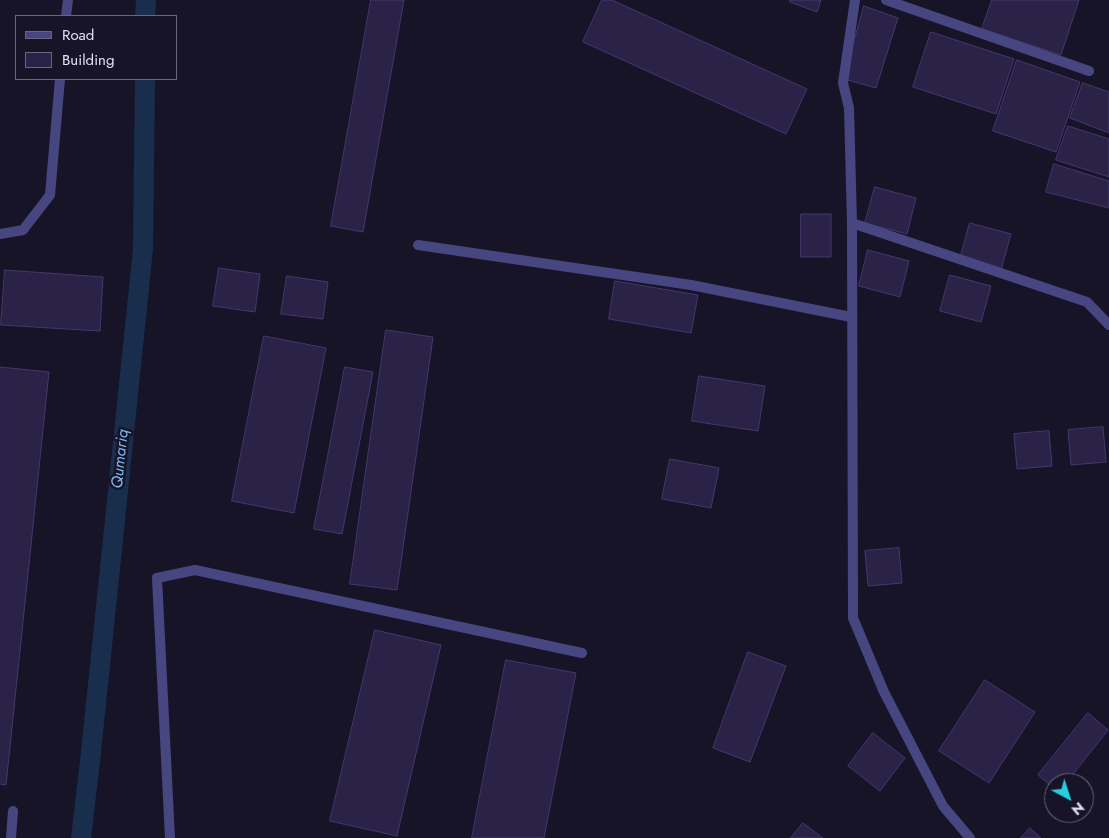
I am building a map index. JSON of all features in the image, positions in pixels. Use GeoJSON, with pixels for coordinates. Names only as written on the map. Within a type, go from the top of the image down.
{"type":"FeatureCollection","features":[{"type":"Feature","properties":{"kind":"street"},"geometry":{"type":"LineString","coordinates":[[66,15],[68,0]]}},
{"type":"Feature","properties":{"kind":"street"},"geometry":{"type":"LineString","coordinates":[[855,0],[843,83],[849,108],[852,223],[853,618],[884,692],[943,806],[970,838]]}},
{"type":"Feature","properties":{"kind":"street"},"geometry":{"type":"LineString","coordinates":[[886,0],[1089,71]]}},
{"type":"Feature","properties":{"kind":"street"},"geometry":{"type":"LineString","coordinates":[[0,234],[23,230],[50,195],[60,80]]}},
{"type":"Feature","properties":{"kind":"street"},"geometry":{"type":"LineString","coordinates":[[852,223],[1087,302],[1109,325]]}},
{"type":"Feature","properties":{"kind":"street"},"geometry":{"type":"LineString","coordinates":[[418,245],[691,284],[851,317]]}},
{"type":"Feature","properties":{"kind":"street"},"geometry":{"type":"LineString","coordinates":[[170,838],[157,578],[195,570],[582,653]]}},
{"type":"Feature","properties":{"kind":"street"},"geometry":{"type":"LineString","coordinates":[[11,838],[13,811]]}},
{"type":"Feature","properties":{"kind":"building"},"geometry":{"type":"Polygon","coordinates":[[[371,0],[404,0],[363,232],[331,226],[371,0]]]}},
{"type":"Feature","properties":{"kind":"building"},"geometry":{"type":"Polygon","coordinates":[[[602,0],[612,0],[807,89],[786,134],[583,42],[602,0]]]}},
{"type":"Feature","properties":{"kind":"building"},"geometry":{"type":"Polygon","coordinates":[[[790,0],[821,0],[817,12],[790,2],[790,0]]]}},
{"type":"Feature","properties":{"kind":"building"},"geometry":{"type":"Polygon","coordinates":[[[992,0],[1079,0],[1061,55],[982,29],[992,0]]]}},
{"type":"Feature","properties":{"kind":"building"},"geometry":{"type":"Polygon","coordinates":[[[864,6],[898,18],[876,88],[844,79],[864,6]]]}},
{"type":"Feature","properties":{"kind":"building"},"geometry":{"type":"Polygon","coordinates":[[[931,32],[1014,59],[996,114],[913,87],[931,32]]]}},
{"type":"Feature","properties":{"kind":"building"},"geometry":{"type":"Polygon","coordinates":[[[1017,60],[1080,82],[1056,152],[993,131],[1017,60]]]}},
{"type":"Feature","properties":{"kind":"building"},"geometry":{"type":"Polygon","coordinates":[[[1083,83],[1109,92],[1109,133],[1070,118],[1083,83]]]}},
{"type":"Feature","properties":{"kind":"building"},"geometry":{"type":"Polygon","coordinates":[[[1068,126],[1109,139],[1109,177],[1056,160],[1068,126]]]}},
{"type":"Feature","properties":{"kind":"building"},"geometry":{"type":"Polygon","coordinates":[[[1054,164],[1109,181],[1109,208],[1046,192],[1054,164]]]}},
{"type":"Feature","properties":{"kind":"building"},"geometry":{"type":"Polygon","coordinates":[[[875,187],[916,198],[907,234],[865,223],[875,187]]]}},
{"type":"Feature","properties":{"kind":"building"},"geometry":{"type":"Polygon","coordinates":[[[801,214],[831,214],[831,257],[801,257],[801,214]]]}},
{"type":"Feature","properties":{"kind":"building"},"geometry":{"type":"Polygon","coordinates":[[[970,223],[1011,234],[1001,270],[960,259],[970,223]]]}},
{"type":"Feature","properties":{"kind":"building"},"geometry":{"type":"Polygon","coordinates":[[[868,250],[909,261],[900,297],[859,286],[868,250]]]}},
{"type":"Feature","properties":{"kind":"building"},"geometry":{"type":"Polygon","coordinates":[[[219,268],[260,274],[255,312],[213,306],[219,268]]]}},
{"type":"Feature","properties":{"kind":"building"},"geometry":{"type":"Polygon","coordinates":[[[5,270],[103,277],[100,331],[1,325],[5,270]]]}},
{"type":"Feature","properties":{"kind":"building"},"geometry":{"type":"Polygon","coordinates":[[[950,275],[991,286],[981,322],[940,311],[950,275]]]}},
{"type":"Feature","properties":{"kind":"building"},"geometry":{"type":"Polygon","coordinates":[[[287,276],[328,282],[323,319],[281,314],[287,276]]]}},
{"type":"Feature","properties":{"kind":"building"},"geometry":{"type":"Polygon","coordinates":[[[615,281],[698,295],[691,333],[609,319],[615,281]]]}},
{"type":"Feature","properties":{"kind":"building"},"geometry":{"type":"Polygon","coordinates":[[[386,330],[433,337],[397,590],[350,584],[386,330]]]}},
{"type":"Feature","properties":{"kind":"building"},"geometry":{"type":"Polygon","coordinates":[[[264,336],[326,348],[294,513],[232,501],[264,336]]]}},
{"type":"Feature","properties":{"kind":"building"},"geometry":{"type":"Polygon","coordinates":[[[0,367],[49,372],[6,785],[0,784],[0,367]]]}},
{"type":"Feature","properties":{"kind":"building"},"geometry":{"type":"Polygon","coordinates":[[[345,367],[373,372],[342,534],[314,529],[345,367]]]}},
{"type":"Feature","properties":{"kind":"building"},"geometry":{"type":"Polygon","coordinates":[[[699,376],[765,386],[758,431],[692,421],[699,376]]]}},
{"type":"Feature","properties":{"kind":"building"},"geometry":{"type":"Polygon","coordinates":[[[1103,427],[1106,462],[1071,465],[1068,430],[1103,427]]]}},
{"type":"Feature","properties":{"kind":"building"},"geometry":{"type":"Polygon","coordinates":[[[1049,431],[1052,466],[1017,469],[1014,434],[1049,431]]]}},
{"type":"Feature","properties":{"kind":"building"},"geometry":{"type":"Polygon","coordinates":[[[670,459],[719,468],[711,508],[662,499],[670,459]]]}},
{"type":"Feature","properties":{"kind":"building"},"geometry":{"type":"Polygon","coordinates":[[[899,548],[902,583],[868,586],[865,551],[899,548]]]}},
{"type":"Feature","properties":{"kind":"building"},"geometry":{"type":"Polygon","coordinates":[[[375,630],[441,645],[397,836],[330,821],[375,630]]]}},
{"type":"Feature","properties":{"kind":"building"},"geometry":{"type":"Polygon","coordinates":[[[748,652],[786,666],[750,762],[713,748],[748,652]]]}},
{"type":"Feature","properties":{"kind":"building"},"geometry":{"type":"Polygon","coordinates":[[[506,660],[576,673],[544,838],[472,838],[506,660]]]}},
{"type":"Feature","properties":{"kind":"building"},"geometry":{"type":"Polygon","coordinates":[[[985,680],[1035,712],[989,783],[939,751],[985,680]]]}},
{"type":"Feature","properties":{"kind":"building"},"geometry":{"type":"Polygon","coordinates":[[[1088,713],[1108,730],[1074,773],[1044,773],[1044,780],[1038,775],[1088,713]]]}},
{"type":"Feature","properties":{"kind":"building"},"geometry":{"type":"Polygon","coordinates":[[[873,733],[905,758],[880,791],[848,766],[873,733]]]}},
{"type":"Feature","properties":{"kind":"building"},"geometry":{"type":"Polygon","coordinates":[[[803,823],[823,838],[791,838],[803,823]]]}},
{"type":"Feature","properties":{"kind":"building"},"geometry":{"type":"Polygon","coordinates":[[[1030,828],[1041,838],[1021,838],[1030,828]]]}},
{"type":"Feature","properties":{"kind":"waterway","name":"Qumariq"},"geometry":{"type":"LineString","coordinates":[[145,15],[146,0]]}},
{"type":"Feature","properties":{"kind":"waterway","name":"Qumariq"},"geometry":{"type":"LineString","coordinates":[[81,838],[143,249],[145,80]]}}]}
